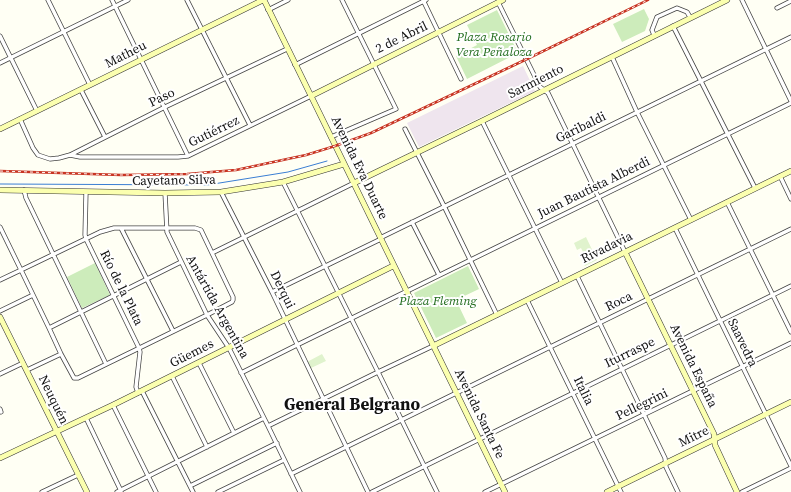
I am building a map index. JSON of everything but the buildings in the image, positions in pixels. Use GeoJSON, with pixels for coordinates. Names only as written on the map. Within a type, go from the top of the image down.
{"type":"FeatureCollection","features":[{"type":"Feature","properties":{"kind":"street"},"geometry":{"type":"LineString","coordinates":[[48,0],[90,85]]}},
{"type":"Feature","properties":{"kind":"street"},"geometry":{"type":"LineString","coordinates":[[112,0],[188,156]]}},
{"type":"Feature","properties":{"kind":"street"},"geometry":{"type":"LineString","coordinates":[[0,63],[128,0]]}},
{"type":"Feature","properties":{"kind":"street"},"geometry":{"type":"LineString","coordinates":[[187,0],[250,125]]}},
{"type":"Feature","properties":{"kind":"street","name":"Matheu"},"geometry":{"type":"LineString","coordinates":[[0,129],[263,0]]}},
{"type":"Feature","properties":{"kind":"street","name":"Avenida Eva Duarte"},"geometry":{"type":"LineString","coordinates":[[263,0],[433,346]]}},
{"type":"Feature","properties":{"kind":"street"},"geometry":{"type":"LineString","coordinates":[[268,10],[288,0]]}},
{"type":"Feature","properties":{"kind":"street"},"geometry":{"type":"LineString","coordinates":[[331,137],[396,109],[342,0]]}},
{"type":"Feature","properties":{"kind":"street"},"geometry":{"type":"LineString","coordinates":[[296,65],[424,0],[461,79]]}},
{"type":"Feature","properties":{"kind":"street","name":"Sarmiento"},"geometry":{"type":"LineString","coordinates":[[354,183],[727,0]]}},
{"type":"Feature","properties":{"kind":"street"},"geometry":{"type":"LineString","coordinates":[[742,0],[791,102]]}},
{"type":"Feature","properties":{"kind":"street"},"geometry":{"type":"LineString","coordinates":[[502,1],[540,87],[548,93],[625,252]]}},
{"type":"Feature","properties":{"kind":"street","name":"2 de Abril"},"geometry":{"type":"LineString","coordinates":[[311,96],[502,1]]}},
{"type":"Feature","properties":{"kind":"street"},"geometry":{"type":"LineString","coordinates":[[777,8],[791,1]]}},
{"type":"Feature","properties":{"kind":"street"},"geometry":{"type":"LineString","coordinates":[[654,35],[652,30],[657,17],[677,8],[687,12],[690,18]]}},
{"type":"Feature","properties":{"kind":"street"},"geometry":{"type":"LineString","coordinates":[[674,26],[755,188]]}},
{"type":"Feature","properties":{"kind":"street"},"geometry":{"type":"LineString","coordinates":[[0,36],[37,111]]}},
{"type":"Feature","properties":{"kind":"street","name":"Garibaldi"},"geometry":{"type":"LineString","coordinates":[[272,292],[444,206],[791,37]]}},
{"type":"Feature","properties":{"kind":"street","name":"Paso"},"geometry":{"type":"LineString","coordinates":[[20,119],[38,155],[50,159],[59,158],[70,155],[165,107],[287,49]]}},
{"type":"Feature","properties":{"kind":"street"},"geometry":{"type":"LineString","coordinates":[[612,57],[637,112],[691,220]]}},
{"type":"Feature","properties":{"kind":"street"},"geometry":{"type":"LineString","coordinates":[[81,90],[105,137]]}},
{"type":"Feature","properties":{"kind":"street","name":"Gutiérrez"},"geometry":{"type":"LineString","coordinates":[[70,155],[87,157],[188,156],[311,96]]}},
{"type":"Feature","properties":{"kind":"street","name":"Juan Bautista Alberdi"},"geometry":{"type":"LineString","coordinates":[[241,373],[791,102]]}},
{"type":"Feature","properties":{"kind":"street"},"geometry":{"type":"LineString","coordinates":[[482,121],[562,283]]}},
{"type":"Feature","properties":{"kind":"street"},"geometry":{"type":"LineString","coordinates":[[406,129],[497,315]]}},
{"type":"Feature","properties":{"kind":"street","name":"Cayetano Silva"},"geometry":{"type":"LineString","coordinates":[[0,190],[165,194],[221,192],[283,182],[344,164]]}},
{"type":"Feature","properties":{"kind":"street","name":"Rivadavia"},"geometry":{"type":"LineString","coordinates":[[433,346],[791,170]]}},
{"type":"Feature","properties":{"kind":"street"},"geometry":{"type":"LineString","coordinates":[[780,176],[791,199]]}},
{"type":"Feature","properties":{"kind":"street"},"geometry":{"type":"LineString","coordinates":[[283,182],[437,492]]}},
{"type":"Feature","properties":{"kind":"street"},"geometry":{"type":"LineString","coordinates":[[212,253],[354,183]]}},
{"type":"Feature","properties":{"kind":"street"},"geometry":{"type":"LineString","coordinates":[[24,190],[26,198],[106,364]]}},
{"type":"Feature","properties":{"kind":"street","name":"Río de la Plata"},"geometry":{"type":"LineString","coordinates":[[86,192],[86,239],[139,348],[140,355],[136,387],[178,461],[193,492]]}},
{"type":"Feature","properties":{"kind":"street","name":"Derqui"},"geometry":{"type":"LineString","coordinates":[[221,192],[272,292],[368,492]]}},
{"type":"Feature","properties":{"kind":"street","name":"Antártida Argentina"},"geometry":{"type":"LineString","coordinates":[[165,194],[167,232],[207,315],[228,348],[277,443],[300,492]]}},
{"type":"Feature","properties":{"kind":"street"},"geometry":{"type":"LineString","coordinates":[[727,202],[791,332]]}},
{"type":"Feature","properties":{"kind":"street"},"geometry":{"type":"LineString","coordinates":[[412,222],[439,275]]}},
{"type":"Feature","properties":{"kind":"street"},"geometry":{"type":"LineString","coordinates":[[0,227],[21,270],[49,328],[74,378],[78,378],[207,315],[232,302],[233,297],[200,230],[195,228],[114,228],[100,232],[53,254],[21,270],[0,280]]}},
{"type":"Feature","properties":{"kind":"street"},"geometry":{"type":"LineString","coordinates":[[121,228],[173,331]]}},
{"type":"Feature","properties":{"kind":"street","name":"Saavedra"},"geometry":{"type":"LineString","coordinates":[[675,228],[791,467]]}},
{"type":"Feature","properties":{"kind":"street","name":"Roca"},"geometry":{"type":"LineString","coordinates":[[291,474],[791,229]]}},
{"type":"Feature","properties":{"kind":"street","name":"Avenida España"},"geometry":{"type":"LineString","coordinates":[[625,252],[694,391],[714,434],[715,445],[737,492]]}},
{"type":"Feature","properties":{"kind":"street"},"geometry":{"type":"LineString","coordinates":[[49,328],[181,262]]}},
{"type":"Feature","properties":{"kind":"street","name":"Güemes"},"geometry":{"type":"LineString","coordinates":[[0,458],[140,392],[393,266]]}},
{"type":"Feature","properties":{"kind":"street"},"geometry":{"type":"LineString","coordinates":[[577,276],[665,458],[666,467],[678,492]]}},
{"type":"Feature","properties":{"kind":"street","name":"Iturraspe"},"geometry":{"type":"LineString","coordinates":[[372,492],[791,286]]}},
{"type":"Feature","properties":{"kind":"street"},"geometry":{"type":"LineString","coordinates":[[0,310],[33,295]]}},
{"type":"Feature","properties":{"kind":"street","name":"Italia"},"geometry":{"type":"LineString","coordinates":[[527,300],[621,492]]}},
{"type":"Feature","properties":{"kind":"street","name":"Neuquén"},"geometry":{"type":"LineString","coordinates":[[0,317],[87,492]]}},
{"type":"Feature","properties":{"kind":"street","name":"Pellegrini"},"geometry":{"type":"LineString","coordinates":[[485,492],[791,343]]}},
{"type":"Feature","properties":{"kind":"street"},"geometry":{"type":"LineString","coordinates":[[268,426],[433,346]]}},
{"type":"Feature","properties":{"kind":"street","name":"Avenida Santa Fe"},"geometry":{"type":"LineString","coordinates":[[433,346],[505,492]]}},
{"type":"Feature","properties":{"kind":"street"},"geometry":{"type":"LineString","coordinates":[[26,370],[62,354]]}},
{"type":"Feature","properties":{"kind":"street"},"geometry":{"type":"LineString","coordinates":[[200,362],[234,433]]}},
{"type":"Feature","properties":{"kind":"street"},"geometry":{"type":"LineString","coordinates":[[0,374],[23,364]]}},
{"type":"Feature","properties":{"kind":"street"},"geometry":{"type":"LineString","coordinates":[[172,376],[207,446]]}},
{"type":"Feature","properties":{"kind":"street","name":"Mitre"},"geometry":{"type":"LineString","coordinates":[[607,492],[791,402]]}},
{"type":"Feature","properties":{"kind":"street"},"geometry":{"type":"LineString","coordinates":[[113,405],[156,492]]}},
{"type":"Feature","properties":{"kind":"street"},"geometry":{"type":"LineString","coordinates":[[86,418],[120,491],[264,418]]}},
{"type":"Feature","properties":{"kind":"street"},"geometry":{"type":"LineString","coordinates":[[190,486],[277,443]]}},
{"type":"Feature","properties":{"kind":"street"},"geometry":{"type":"LineString","coordinates":[[218,492],[284,460]]}},
{"type":"Feature","properties":{"kind":"street"},"geometry":{"type":"LineString","coordinates":[[742,492],[791,467]]}},
{"type":"Feature","properties":{"kind":"street"},"geometry":{"type":"LineString","coordinates":[[42,492],[78,475]]}},
{"type":"Feature","properties":{"kind":"shaded area"},"geometry":{"type":"Polygon","coordinates":[[[523,66],[535,91],[419,147],[407,123],[523,66]]]}},
{"type":"Feature","properties":{"kind":"green space"},"geometry":{"type":"Polygon","coordinates":[[[644,9],[649,19],[645,31],[622,42],[613,24],[644,9]]]}},
{"type":"Feature","properties":{"kind":"green space","name":"Plaza Rosario Vera Peñaloza"},"geometry":{"type":"Polygon","coordinates":[[[497,10],[518,53],[467,79],[456,56],[477,45],[467,25],[497,10]]]}},
{"type":"Feature","properties":{"kind":"green space"},"geometry":{"type":"Polygon","coordinates":[[[586,237],[597,260],[585,266],[583,263],[586,262],[583,256],[585,256],[581,248],[577,250],[574,243],[586,237]]]}},
{"type":"Feature","properties":{"kind":"green space"},"geometry":{"type":"Polygon","coordinates":[[[95,263],[110,295],[82,308],[67,277],[95,263]]]}},
{"type":"Feature","properties":{"kind":"green space","name":"Plaza Fleming"},"geometry":{"type":"Polygon","coordinates":[[[468,266],[479,289],[456,300],[467,323],[436,338],[414,293],[468,266]]]}},
{"type":"Feature","properties":{"kind":"green space"},"geometry":{"type":"Polygon","coordinates":[[[322,354],[326,361],[311,368],[307,362],[322,354]]]}},
{"type":"Feature","properties":{"kind":"waterway"},"geometry":{"type":"LineString","coordinates":[[0,184],[207,185],[288,172],[327,161]]}},
{"type":"Feature","properties":{"kind":"railway"},"geometry":{"type":"LineString","coordinates":[[0,171],[121,175],[187,174],[236,170],[306,155],[371,133],[648,0]]}},
{"type":"Feature","properties":{"kind":"district","name":"General Belgrano"},"geometry":{"type":"Point","coordinates":[352,406]}}]}
